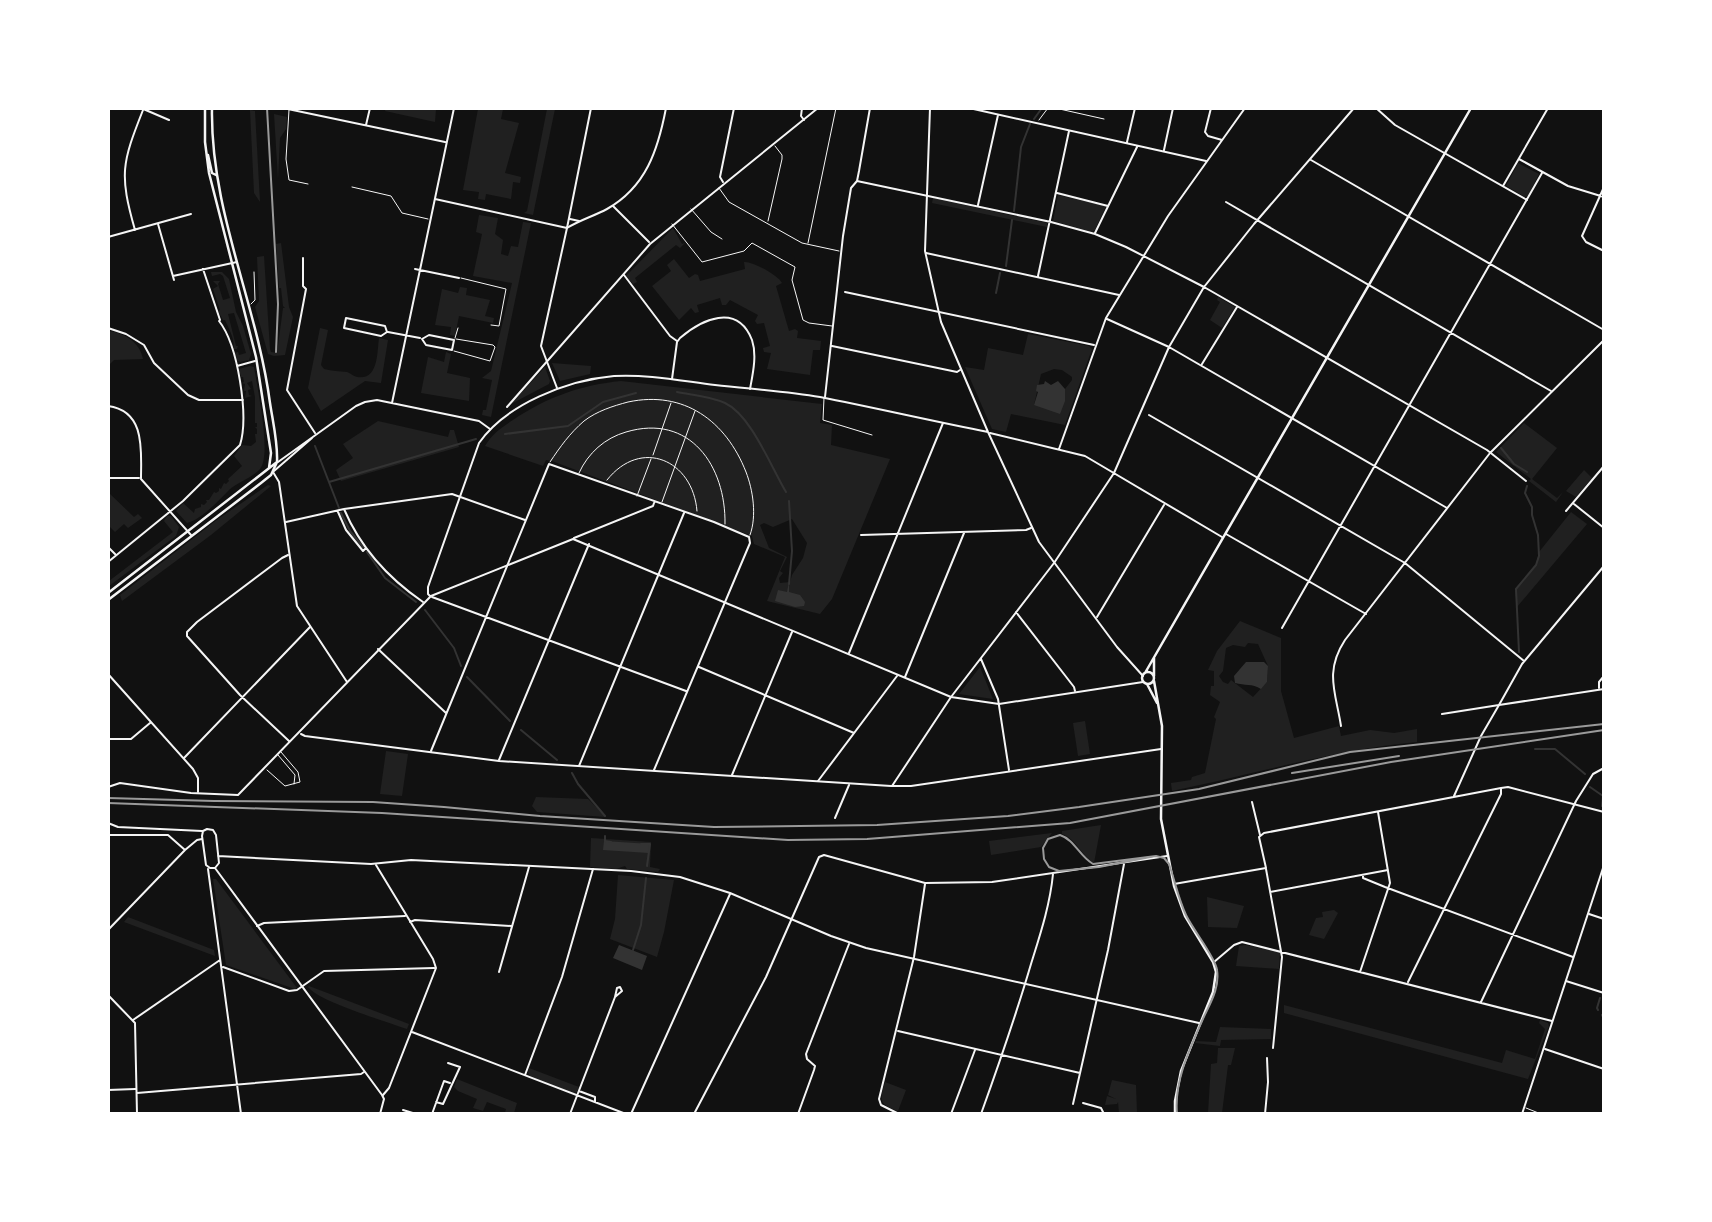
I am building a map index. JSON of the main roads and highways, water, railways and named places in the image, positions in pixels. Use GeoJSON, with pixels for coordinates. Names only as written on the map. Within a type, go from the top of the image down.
{"type":"FeatureCollection","features":[{"type":"Feature","properties":{"kind":"main road"},"geometry":{"type":"LineString","coordinates":[[205,108],[206,152],[214,198],[257,361],[271,453],[269,468]]}},
{"type":"Feature","properties":{"kind":"main road"},"geometry":{"type":"LineString","coordinates":[[108,600],[273,472],[277,462],[265,364],[216,175],[212,108]]}},
{"type":"Feature","properties":{"kind":"main road"},"geometry":{"type":"LineString","coordinates":[[1158,706],[1145,683],[1144,674],[1471,108]]}},
{"type":"Feature","properties":{"kind":"main road"},"geometry":{"type":"LineString","coordinates":[[206,152],[212,173],[216,175]]}},
{"type":"Feature","properties":{"kind":"main road"},"geometry":{"type":"LineString","coordinates":[[108,593],[277,462]]}},
{"type":"Feature","properties":{"kind":"main road"},"geometry":{"type":"LineString","coordinates":[[269,468],[273,472]]}},
{"type":"Feature","properties":{"kind":"main road"},"geometry":{"type":"LineString","coordinates":[[1154,657],[1162,749],[1160,801],[1173,884],[1185,916],[1213,962],[1216,972],[1214,987],[1177,1084],[1175,1114]]}},
{"type":"Feature","properties":{"kind":"main road"},"geometry":{"type":"LineString","coordinates":[[1144,674],[1150,673],[1154,676]]}},
{"type":"Feature","properties":{"kind":"main road"},"geometry":{"type":"LineString","coordinates":[[1145,683],[1154,681]]}},
{"type":"Feature","properties":{"kind":"waterway"},"geometry":{"type":"LineString","coordinates":[[1034,119],[1042,108]]}},
{"type":"Feature","properties":{"kind":"waterway"},"geometry":{"type":"LineString","coordinates":[[1014,211],[1021,147],[1030,124]]}},
{"type":"Feature","properties":{"kind":"waterway"},"geometry":{"type":"LineString","coordinates":[[1006,266],[1012,220]]}},
{"type":"Feature","properties":{"kind":"waterway"},"geometry":{"type":"LineString","coordinates":[[996,293],[1000,273]]}},
{"type":"Feature","properties":{"kind":"waterway"},"geometry":{"type":"LineString","coordinates":[[677,392],[713,399],[734,409],[752,430],[786,492]]}},
{"type":"Feature","properties":{"kind":"waterway"},"geometry":{"type":"LineString","coordinates":[[505,434],[568,426],[603,402],[636,393]]}},
{"type":"Feature","properties":{"kind":"waterway"},"geometry":{"type":"LineString","coordinates":[[329,482],[476,439]]}},
{"type":"Feature","properties":{"kind":"waterway"},"geometry":{"type":"LineString","coordinates":[[315,446],[339,508]]}},
{"type":"Feature","properties":{"kind":"waterway"},"geometry":{"type":"LineString","coordinates":[[1501,448],[1514,464],[1527,472]]}},
{"type":"Feature","properties":{"kind":"waterway"},"geometry":{"type":"LineString","coordinates":[[1519,652],[1516,589],[1536,565],[1539,556],[1532,507],[1525,493],[1527,486]]}},
{"type":"Feature","properties":{"kind":"waterway"},"geometry":{"type":"LineString","coordinates":[[789,501],[792,551],[789,584]]}},
{"type":"Feature","properties":{"kind":"waterway"},"geometry":{"type":"LineString","coordinates":[[341,513],[350,531],[363,547]]}},
{"type":"Feature","properties":{"kind":"waterway"},"geometry":{"type":"LineString","coordinates":[[367,552],[385,578],[416,602]]}},
{"type":"Feature","properties":{"kind":"waterway"},"geometry":{"type":"LineString","coordinates":[[425,610],[454,648],[461,666]]}},
{"type":"Feature","properties":{"kind":"waterway"},"geometry":{"type":"LineString","coordinates":[[467,677],[510,721]]}},
{"type":"Feature","properties":{"kind":"waterway"},"geometry":{"type":"LineString","coordinates":[[521,730],[557,760]]}},
{"type":"Feature","properties":{"kind":"waterway"},"geometry":{"type":"LineString","coordinates":[[1535,749],[1555,749],[1585,774]]}},
{"type":"Feature","properties":{"kind":"waterway"},"geometry":{"type":"LineString","coordinates":[[572,773],[605,816]]}},
{"type":"Feature","properties":{"kind":"waterway"},"geometry":{"type":"LineString","coordinates":[[1590,787],[1603,796],[1602,806]]}},
{"type":"Feature","properties":{"kind":"waterway"},"geometry":{"type":"LineString","coordinates":[[605,836],[605,841],[611,842]]}},
{"type":"Feature","properties":{"kind":"waterway"},"geometry":{"type":"LineString","coordinates":[[641,844],[650,844],[647,866]]}},
{"type":"Feature","properties":{"kind":"waterway"},"geometry":{"type":"LineString","coordinates":[[633,950],[641,925],[646,878]]}},
{"type":"Feature","properties":{"kind":"waterway"},"geometry":{"type":"LineString","coordinates":[[1598,1010],[1600,998]]}},
{"type":"Feature","properties":{"kind":"waterway"},"geometry":{"type":"LineString","coordinates":[[1602,1015],[1604,1019]]}},
{"type":"Feature","properties":{"kind":"tram line"},"geometry":{"type":"LineString","coordinates":[[108,798],[373,802],[714,827],[877,825],[1008,816],[1079,807],[1199,789],[1350,752],[1604,724]]}},
{"type":"Feature","properties":{"kind":"tram line"},"geometry":{"type":"LineString","coordinates":[[1292,773],[1399,756]]}},
{"type":"Feature","properties":{"kind":"tram line"},"geometry":{"type":"LineString","coordinates":[[1150,857],[1099,867],[1059,871],[1049,867],[1044,859],[1043,848],[1048,839],[1060,835],[1093,864],[1156,856],[1164,858],[1169,864],[1183,909],[1213,958],[1218,977],[1213,997],[1184,1066],[1178,1090],[1177,1114]]}},
{"type":"Feature","properties":{"kind":"railway"},"geometry":{"type":"LineString","coordinates":[[267,108],[278,304],[276,352]]}},
{"type":"Feature","properties":{"kind":"railway"},"geometry":{"type":"LineString","coordinates":[[108,803],[382,813],[788,840],[867,839],[1070,823],[1391,762],[1604,730]]}}]}
